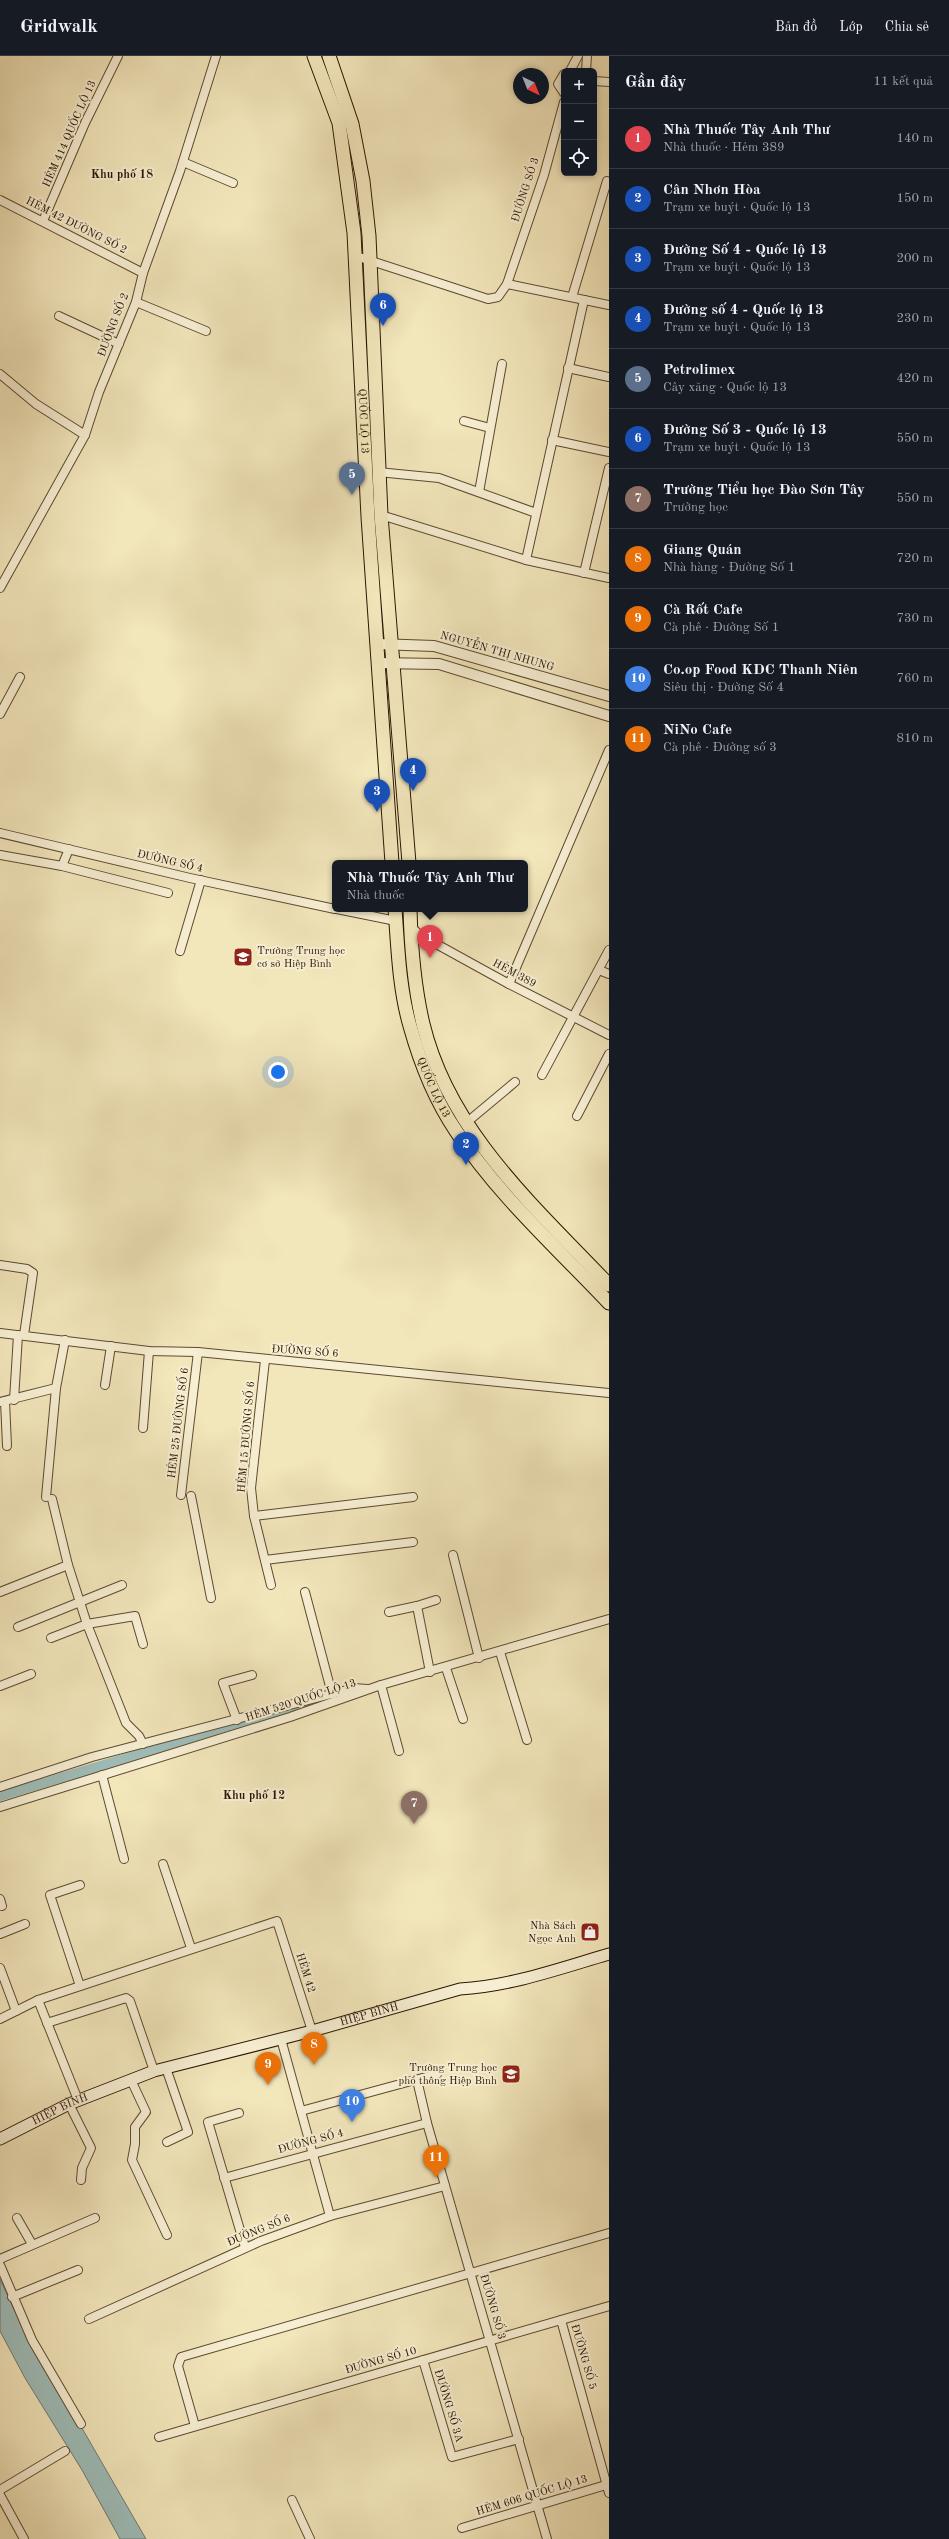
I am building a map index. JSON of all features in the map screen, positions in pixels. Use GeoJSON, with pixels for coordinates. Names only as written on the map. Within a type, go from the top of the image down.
{"type":"FeatureCollection","features":[{"type":"Feature","properties":{"kind":"highway","name":"QUỐC LỘ 13"},"geometry":{"type":"LineString","coordinates":[[314,56],[339,123],[356,256],[368,517],[392,860]]}},
{"type":"Feature","properties":{"kind":"highway","name":"QUỐC LỘ 13"},"geometry":{"type":"LineString","coordinates":[[329,56],[342,90],[357,150],[371,260],[380,515],[409,860]]}},
{"type":"Feature","properties":{"kind":"highway","name":"QUỐC LỘ 13"},"geometry":{"type":"LineString","coordinates":[[410,912],[423,1024],[440,1073],[466,1123],[492,1160],[514,1185],[609,1285]]}},
{"type":"Feature","properties":{"kind":"highway","name":"QUỐC LỘ 13"},"geometry":{"type":"LineString","coordinates":[[395,915],[398,957],[410,1025],[436,1096],[455,1131],[501,1189],[609,1303]]}},
{"type":"Feature","properties":{"kind":"highway"},"geometry":{"type":"LineString","coordinates":[[395,915],[411,927]]}},
{"type":"Feature","properties":{"kind":"main road","name":"HIỆP BÌNH"},"geometry":{"type":"LineString","coordinates":[[0,2139],[74,2102],[166,2068],[312,2031],[460,1989],[479,1988],[530,1977],[609,1954]]}},
{"type":"Feature","properties":{"kind":"street","name":"HẺM 414 QUỐC LỘ 13"},"geometry":{"type":"LineString","coordinates":[[43,221],[85,123],[118,56]]}},
{"type":"Feature","properties":{"kind":"street","name":"ĐƯỜNG SỐ 2"},"geometry":{"type":"LineString","coordinates":[[0,588],[85,435],[99,392],[136,302],[143,273],[183,162],[216,56]]}},
{"type":"Feature","properties":{"kind":"street"},"geometry":{"type":"LineString","coordinates":[[572,68],[578,56]]}},
{"type":"Feature","properties":{"kind":"street"},"geometry":{"type":"LineString","coordinates":[[586,68],[587,56]]}},
{"type":"Feature","properties":{"kind":"street"},"geometry":{"type":"LineString","coordinates":[[561,79],[558,84],[561,89]]}},
{"type":"Feature","properties":{"kind":"street"},"geometry":{"type":"LineString","coordinates":[[597,81],[609,82]]}},
{"type":"Feature","properties":{"kind":"street","name":"ĐƯỜNG SỔ 3"},"geometry":{"type":"LineString","coordinates":[[356,256],[488,299],[501,294],[507,284],[544,174],[563,104]]}},
{"type":"Feature","properties":{"kind":"street"},"geometry":{"type":"LineString","coordinates":[[183,162],[233,183]]}},
{"type":"Feature","properties":{"kind":"street"},"geometry":{"type":"LineString","coordinates":[[572,297],[607,181]]}},
{"type":"Feature","properties":{"kind":"street","name":"HẺM 42 ĐƯỜNG SỐ 2"},"geometry":{"type":"LineString","coordinates":[[0,200],[143,273]]}},
{"type":"Feature","properties":{"kind":"street"},"geometry":{"type":"LineString","coordinates":[[507,284],[609,305]]}},
{"type":"Feature","properties":{"kind":"street"},"geometry":{"type":"LineString","coordinates":[[526,560],[584,300]]}},
{"type":"Feature","properties":{"kind":"street"},"geometry":{"type":"LineString","coordinates":[[136,302],[206,331]]}},
{"type":"Feature","properties":{"kind":"street"},"geometry":{"type":"LineString","coordinates":[[59,316],[119,344]]}},
{"type":"Feature","properties":{"kind":"street"},"geometry":{"type":"LineString","coordinates":[[480,492],[502,364]]}},
{"type":"Feature","properties":{"kind":"street"},"geometry":{"type":"LineString","coordinates":[[568,368],[609,376]]}},
{"type":"Feature","properties":{"kind":"street"},"geometry":{"type":"LineString","coordinates":[[0,374],[36,404],[85,435]]}},
{"type":"Feature","properties":{"kind":"street"},"geometry":{"type":"LineString","coordinates":[[464,421],[490,428]]}},
{"type":"Feature","properties":{"kind":"street"},"geometry":{"type":"LineString","coordinates":[[552,440],[609,452]]}},
{"type":"Feature","properties":{"kind":"street"},"geometry":{"type":"LineString","coordinates":[[584,573],[609,468]]}},
{"type":"Feature","properties":{"kind":"street"},"geometry":{"type":"LineString","coordinates":[[378,472],[439,478],[536,513]]}},
{"type":"Feature","properties":{"kind":"street"},"geometry":{"type":"LineString","coordinates":[[380,515],[526,560],[609,578]]}},
{"type":"Feature","properties":{"kind":"street","name":"NGUYỄN THỊ NHUNG"},"geometry":{"type":"LineString","coordinates":[[377,644],[421,644],[446,648],[609,696]]}},
{"type":"Feature","properties":{"kind":"street"},"geometry":{"type":"LineString","coordinates":[[378,663],[439,664],[609,716]]}},
{"type":"Feature","properties":{"kind":"street"},"geometry":{"type":"LineString","coordinates":[[0,714],[20,677]]}},
{"type":"Feature","properties":{"kind":"street"},"geometry":{"type":"LineString","coordinates":[[509,984],[609,750]]}},
{"type":"Feature","properties":{"kind":"street","name":"ĐƯỜNG SỐ 4"},"geometry":{"type":"LineString","coordinates":[[0,833],[201,880],[332,908]]}},
{"type":"Feature","properties":{"kind":"street"},"geometry":{"type":"LineString","coordinates":[[62,866],[69,849]]}},
{"type":"Feature","properties":{"kind":"street"},"geometry":{"type":"LineString","coordinates":[[0,855],[62,866],[168,893]]}},
{"type":"Feature","properties":{"kind":"street"},"geometry":{"type":"LineString","coordinates":[[180,951],[201,880]]}},
{"type":"Feature","properties":{"kind":"street","name":"ĐƯỜNG SỐ 4"},"geometry":{"type":"LineString","coordinates":[[366,912],[395,915]]}},
{"type":"Feature","properties":{"kind":"street","name":"HẺM 389"},"geometry":{"type":"LineString","coordinates":[[411,927],[420,935],[509,984],[609,1035]]}},
{"type":"Feature","properties":{"kind":"street"},"geometry":{"type":"LineString","coordinates":[[542,1075],[600,970],[609,950]]}},
{"type":"Feature","properties":{"kind":"street"},"geometry":{"type":"LineString","coordinates":[[600,970],[609,974]]}},
{"type":"Feature","properties":{"kind":"street"},"geometry":{"type":"LineString","coordinates":[[577,1116],[609,1054]]}},
{"type":"Feature","properties":{"kind":"street"},"geometry":{"type":"LineString","coordinates":[[466,1123],[514,1082]]}},
{"type":"Feature","properties":{"kind":"street"},"geometry":{"type":"LineString","coordinates":[[0,1264],[27,1269],[33,1273],[21,1335],[14,1400]]}},
{"type":"Feature","properties":{"kind":"street","name":"ĐƯỜNG SỐ 6"},"geometry":{"type":"LineString","coordinates":[[0,1333],[149,1351],[198,1352],[265,1360],[609,1393]]}},
{"type":"Feature","properties":{"kind":"street"},"geometry":{"type":"LineString","coordinates":[[65,1340],[56,1388],[49,1498],[87,1624],[126,1723],[139,1736],[143,1744]]}},
{"type":"Feature","properties":{"kind":"street"},"geometry":{"type":"LineString","coordinates":[[105,1385],[111,1346]]}},
{"type":"Feature","properties":{"kind":"street"},"geometry":{"type":"LineString","coordinates":[[144,1428],[149,1351]]}},
{"type":"Feature","properties":{"kind":"street","name":"HẺM 25 ĐƯỜNG SỐ 6"},"geometry":{"type":"LineString","coordinates":[[181,1495],[198,1352]]}},
{"type":"Feature","properties":{"kind":"street","name":"HẺM 15 ĐƯỜNG SỐ 6"},"geometry":{"type":"LineString","coordinates":[[265,1360],[251,1488],[254,1516],[272,1585]]}},
{"type":"Feature","properties":{"kind":"street"},"geometry":{"type":"LineString","coordinates":[[7,1446],[3,1402],[56,1388]]}},
{"type":"Feature","properties":{"kind":"street"},"geometry":{"type":"LineString","coordinates":[[191,1496],[211,1598]]}},
{"type":"Feature","properties":{"kind":"street"},"geometry":{"type":"LineString","coordinates":[[254,1516],[413,1497]]}},
{"type":"Feature","properties":{"kind":"street"},"geometry":{"type":"LineString","coordinates":[[265,1560],[414,1542]]}},
{"type":"Feature","properties":{"kind":"street"},"geometry":{"type":"LineString","coordinates":[[453,1555],[479,1658]]}},
{"type":"Feature","properties":{"kind":"street"},"geometry":{"type":"LineString","coordinates":[[0,1592],[68,1565]]}},
{"type":"Feature","properties":{"kind":"street"},"geometry":{"type":"LineString","coordinates":[[18,1627],[122,1585]]}},
{"type":"Feature","properties":{"kind":"street"},"geometry":{"type":"LineString","coordinates":[[305,1592],[332,1694]]}},
{"type":"Feature","properties":{"kind":"street"},"geometry":{"type":"LineString","coordinates":[[389,1612],[436,1600]]}},
{"type":"Feature","properties":{"kind":"street"},"geometry":{"type":"LineString","coordinates":[[417,1606],[430,1672]]}},
{"type":"Feature","properties":{"kind":"street"},"geometry":{"type":"LineString","coordinates":[[51,1638],[87,1624],[135,1616],[143,1644]]}},
{"type":"Feature","properties":{"kind":"street","name":"HẺM 520 QUỐC LỘ 13"},"geometry":{"type":"LineString","coordinates":[[0,1807],[290,1717],[381,1685],[446,1668],[609,1619]]}},
{"type":"Feature","properties":{"kind":"street"},"geometry":{"type":"LineString","coordinates":[[500,1652],[527,1740]]}},
{"type":"Feature","properties":{"kind":"street"},"geometry":{"type":"LineString","coordinates":[[446,1668],[463,1719]]}},
{"type":"Feature","properties":{"kind":"street"},"geometry":{"type":"LineString","coordinates":[[0,1686],[31,1674]]}},
{"type":"Feature","properties":{"kind":"street"},"geometry":{"type":"LineString","coordinates":[[238,1720],[223,1683],[252,1675]]}},
{"type":"Feature","properties":{"kind":"street"},"geometry":{"type":"LineString","coordinates":[[381,1685],[399,1751]]}},
{"type":"Feature","properties":{"kind":"street"},"geometry":{"type":"LineString","coordinates":[[0,1787],[92,1757],[238,1720],[354,1688],[369,1690]]}},
{"type":"Feature","properties":{"kind":"street"},"geometry":{"type":"LineString","coordinates":[[102,1775],[124,1859]]}},
{"type":"Feature","properties":{"kind":"street"},"geometry":{"type":"LineString","coordinates":[[0,2019],[38,2000],[191,1948],[163,1864]]}},
{"type":"Feature","properties":{"kind":"street"},"geometry":{"type":"LineString","coordinates":[[80,1885],[50,1895],[80,1986]]}},
{"type":"Feature","properties":{"kind":"street","name":"HẺM 42"},"geometry":{"type":"LineString","coordinates":[[191,1948],[277,1921],[312,2031]]}},
{"type":"Feature","properties":{"kind":"street"},"geometry":{"type":"LineString","coordinates":[[0,1934],[25,1924]]}},
{"type":"Feature","properties":{"kind":"street"},"geometry":{"type":"LineString","coordinates":[[0,1968],[16,2011]]}},
{"type":"Feature","properties":{"kind":"street"},"geometry":{"type":"LineString","coordinates":[[47,2023],[126,1998],[130,2001],[154,2072]]}},
{"type":"Feature","properties":{"kind":"street"},"geometry":{"type":"LineString","coordinates":[[38,2000],[91,2148],[82,2168],[81,2180]]}},
{"type":"Feature","properties":{"kind":"street"},"geometry":{"type":"LineString","coordinates":[[281,2039],[330,2216]]}},
{"type":"Feature","properties":{"kind":"street"},"geometry":{"type":"LineString","coordinates":[[166,2068],[188,2132],[167,2142]]}},
{"type":"Feature","properties":{"kind":"street"},"geometry":{"type":"LineString","coordinates":[[301,2111],[437,2074]]}},
{"type":"Feature","properties":{"kind":"street"},"geometry":{"type":"LineString","coordinates":[[131,2080],[146,2112],[135,2127],[135,2144],[132,2160],[167,2235]]}},
{"type":"Feature","properties":{"kind":"street","name":"ĐƯỜNG SỐ 3"},"geometry":{"type":"LineString","coordinates":[[417,2080],[427,2123],[547,2539]]}},
{"type":"Feature","properties":{"kind":"street"},"geometry":{"type":"LineString","coordinates":[[239,2114],[208,2122],[245,2247]]}},
{"type":"Feature","properties":{"kind":"street","name":"ĐƯỜNG SỐ 4"},"geometry":{"type":"LineString","coordinates":[[224,2178],[427,2123]]}},
{"type":"Feature","properties":{"kind":"street","name":"ĐƯỜNG SỐ 6"},"geometry":{"type":"LineString","coordinates":[[89,2320],[245,2247],[330,2216],[445,2186]]}},
{"type":"Feature","properties":{"kind":"street"},"geometry":{"type":"LineString","coordinates":[[17,2218],[32,2244]]}},
{"type":"Feature","properties":{"kind":"street"},"geometry":{"type":"LineString","coordinates":[[0,2259],[95,2218]]}},
{"type":"Feature","properties":{"kind":"street"},"geometry":{"type":"LineString","coordinates":[[195,2426],[178,2366],[180,2357],[609,2233]]}},
{"type":"Feature","properties":{"kind":"street"},"geometry":{"type":"LineString","coordinates":[[0,2265],[12,2297],[51,2376],[81,2424]]}},
{"type":"Feature","properties":{"kind":"street"},"geometry":{"type":"LineString","coordinates":[[12,2297],[78,2270]]}},
{"type":"Feature","properties":{"kind":"street","name":"ĐƯỜNG SỐ 10"},"geometry":{"type":"LineString","coordinates":[[159,2437],[609,2306]]}},
{"type":"Feature","properties":{"kind":"street","name":"ĐƯỜNG SỐ 5"},"geometry":{"type":"LineString","coordinates":[[561,2320],[608,2484],[609,2493]]}},
{"type":"Feature","properties":{"kind":"street","name":"ĐƯỜNG SỐ 3A"},"geometry":{"type":"LineString","coordinates":[[423,2360],[452,2458],[519,2439]]}},
{"type":"Feature","properties":{"kind":"street"},"geometry":{"type":"LineString","coordinates":[[0,2490],[65,2450]]}},
{"type":"Feature","properties":{"kind":"street","name":"HẺM 606 QUỐC LỘ 13"},"geometry":{"type":"LineString","coordinates":[[462,2528],[608,2484]]}},
{"type":"Feature","properties":{"kind":"street"},"geometry":{"type":"LineString","coordinates":[[0,2495],[24,2539]]}},
{"type":"Feature","properties":{"kind":"street"},"geometry":{"type":"LineString","coordinates":[[292,2500],[310,2539]]}},
{"type":"Feature","properties":{"kind":"water"},"geometry":{"type":"Polygon","coordinates":[[[0,2279],[35,2354],[83,2430],[146,2539],[120,2539],[82,2470],[25,2378],[0,2331],[0,2279]]]}},
{"type":"Feature","properties":{"kind":"waterway"},"geometry":{"type":"LineString","coordinates":[[0,1796],[332,1697]]}},
{"type":"Feature","properties":{"kind":"place","name":"Đường Số 3 - Quốc lộ 13"},"geometry":{"type":"Point","coordinates":[383,326]}},
{"type":"Feature","properties":{"kind":"place","name":"Petrolimex"},"geometry":{"type":"Point","coordinates":[352,495]}},
{"type":"Feature","properties":{"kind":"place","name":"Đường số 4 - Quốc lộ 13"},"geometry":{"type":"Point","coordinates":[413,791]}},
{"type":"Feature","properties":{"kind":"place","name":"Đường Số 4 - Quốc lộ 13"},"geometry":{"type":"Point","coordinates":[377,812]}},
{"type":"Feature","properties":{"kind":"place","name":"Trường Trung học cơ sở Hiệp Bình"},"geometry":{"type":"Point","coordinates":[243,957]}},
{"type":"Feature","properties":{"kind":"place","name":"Nhà Thuốc Tây Anh Thư"},"geometry":{"type":"Point","coordinates":[430,958]}},
{"type":"Feature","properties":{"kind":"place","name":"Cân Nhơn Hòa"},"geometry":{"type":"Point","coordinates":[466,1165]}},
{"type":"Feature","properties":{"kind":"place","name":"Trường Tiểu học Đào Sơn Tây"},"geometry":{"type":"Point","coordinates":[414,1824]}},
{"type":"Feature","properties":{"kind":"place","name":"Nhà Sách Ngọc Anh"},"geometry":{"type":"Point","coordinates":[590,1932]}},
{"type":"Feature","properties":{"kind":"place","name":"Giang Quán"},"geometry":{"type":"Point","coordinates":[314,2065]}},
{"type":"Feature","properties":{"kind":"place","name":"Trường Trung học phổ thông Hiệp Bình"},"geometry":{"type":"Point","coordinates":[511,2074]}},
{"type":"Feature","properties":{"kind":"place","name":"Cà Rốt Cafe"},"geometry":{"type":"Point","coordinates":[268,2085]}},
{"type":"Feature","properties":{"kind":"place","name":"Co.op Food KDC Thanh Niên"},"geometry":{"type":"Point","coordinates":[352,2122]}},
{"type":"Feature","properties":{"kind":"place","name":"NiNo Cafe"},"geometry":{"type":"Point","coordinates":[436,2178]}},
{"type":"Feature","properties":{"kind":"district","name":"Khu phố 18"},"geometry":{"type":"Point","coordinates":[122,175]}},
{"type":"Feature","properties":{"kind":"district","name":"Khu phố 12"},"geometry":{"type":"Point","coordinates":[254,1796]}}]}
